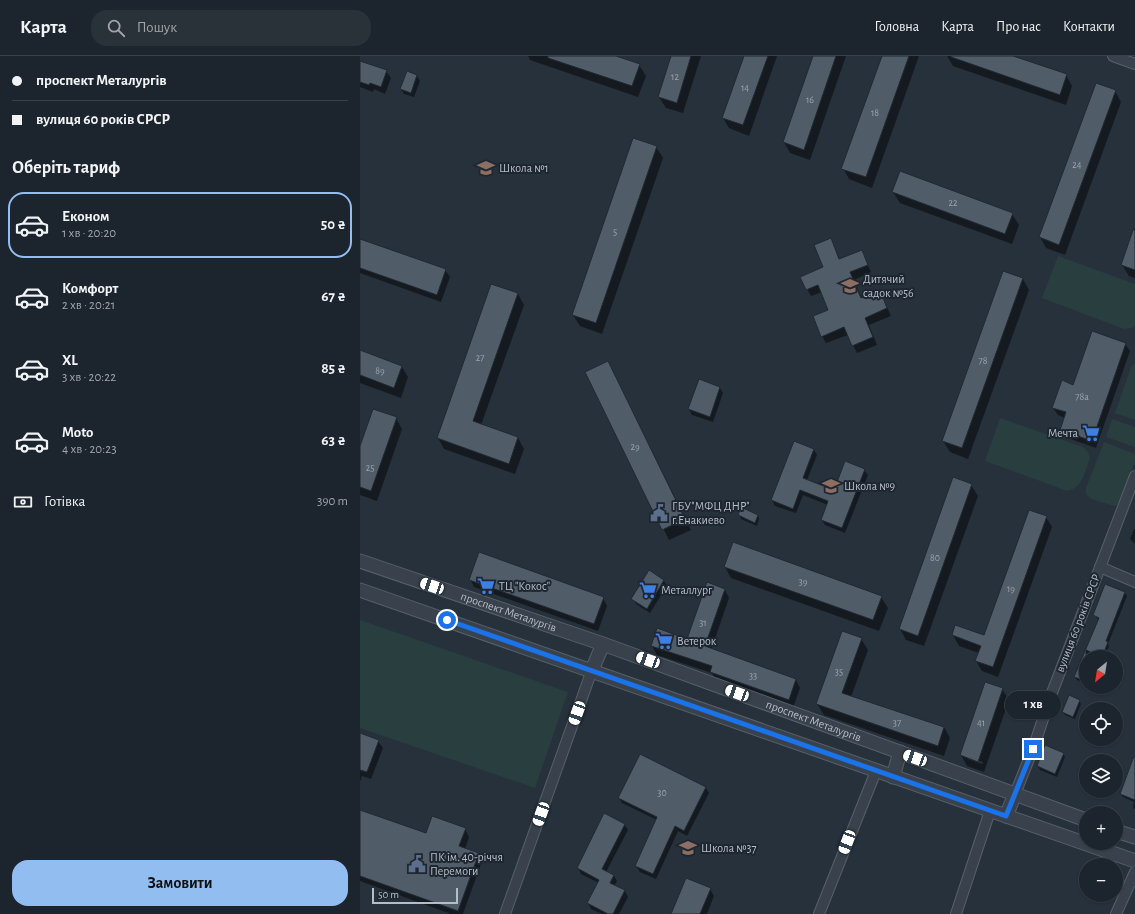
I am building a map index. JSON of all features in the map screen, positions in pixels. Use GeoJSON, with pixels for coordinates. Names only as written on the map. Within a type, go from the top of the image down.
{"type":"FeatureCollection","features":[{"type":"Feature","properties":{"kind":"street"},"geometry":{"type":"LineString","coordinates":[[1112,56],[1135,64]]}},
{"type":"Feature","properties":{"kind":"street","name":"вулиця 60 років СРСР"},"geometry":{"type":"LineString","coordinates":[[1015,794],[1135,476]]}},
{"type":"Feature","properties":{"kind":"street","name":"проспект Металургів"},"geometry":{"type":"LineString","coordinates":[[360,561],[603,644],[1079,817]]}},
{"type":"Feature","properties":{"kind":"street"},"geometry":{"type":"LineString","coordinates":[[1100,567],[1135,582]]}},
{"type":"Feature","properties":{"kind":"street"},"geometry":{"type":"LineString","coordinates":[[360,590],[1135,861]]}},
{"type":"Feature","properties":{"kind":"street"},"geometry":{"type":"LineString","coordinates":[[505,914],[592,670],[603,644]]}},
{"type":"Feature","properties":{"kind":"street"},"geometry":{"type":"LineString","coordinates":[[893,777],[900,752]]}},
{"type":"Feature","properties":{"kind":"street"},"geometry":{"type":"LineString","coordinates":[[819,914],[876,771]]}},
{"type":"Feature","properties":{"kind":"street"},"geometry":{"type":"LineString","coordinates":[[1006,816],[1015,794]]}},
{"type":"Feature","properties":{"kind":"street"},"geometry":{"type":"LineString","coordinates":[[956,914],[990,811]]}},
{"type":"Feature","properties":{"kind":"street"},"geometry":{"type":"LineString","coordinates":[[1123,833],[1135,837]]}},
{"type":"Feature","properties":{"kind":"street"},"geometry":{"type":"LineString","coordinates":[[1116,914],[1135,872]]}},
{"type":"Feature","properties":{"kind":"green space"},"geometry":{"type":"Polygon","coordinates":[[[1058,256],[1135,284],[1135,325],[1132,328],[1124,329],[1042,298],[1058,256]]]}},
{"type":"Feature","properties":{"kind":"green space"},"geometry":{"type":"Polygon","coordinates":[[[1135,363],[1135,420],[1115,413],[1131,367],[1135,363]]]}},
{"type":"Feature","properties":{"kind":"green space"},"geometry":{"type":"Polygon","coordinates":[[[1000,418],[1083,447],[1088,452],[1090,458],[1080,483],[1067,491],[985,461],[1000,418]]]}},
{"type":"Feature","properties":{"kind":"green space"},"geometry":{"type":"Polygon","coordinates":[[[1112,419],[1135,427],[1135,447],[1106,437],[1112,419]]]}},
{"type":"Feature","properties":{"kind":"green space"},"geometry":{"type":"Polygon","coordinates":[[[1104,442],[1135,454],[1135,462],[1117,505],[1114,506],[1091,499],[1086,494],[1086,488],[1104,442]]]}},
{"type":"Feature","properties":{"kind":"green space"},"geometry":{"type":"Polygon","coordinates":[[[360,620],[568,692],[535,788],[360,728],[360,620]]]}},
{"type":"Feature","properties":{"kind":"building"},"geometry":{"type":"Polygon","coordinates":[[[548,56],[616,56],[640,64],[632,86],[548,58],[548,56]]]}},
{"type":"Feature","properties":{"kind":"building"},"geometry":{"type":"Polygon","coordinates":[[[671,56],[691,56],[677,103],[658,97],[671,56]]]}},
{"type":"Feature","properties":{"kind":"building"},"geometry":{"type":"Polygon","coordinates":[[[744,56],[768,56],[743,125],[722,118],[744,56]]]}},
{"type":"Feature","properties":{"kind":"building"},"geometry":{"type":"Polygon","coordinates":[[[813,56],[836,56],[804,150],[783,142],[813,56]]]}},
{"type":"Feature","properties":{"kind":"building"},"geometry":{"type":"Polygon","coordinates":[[[882,56],[909,56],[866,177],[841,169],[882,56]]]}},
{"type":"Feature","properties":{"kind":"building"},"geometry":{"type":"Polygon","coordinates":[[[951,56],[1013,56],[1067,74],[1060,95],[951,56]]]}},
{"type":"Feature","properties":{"kind":"building"},"geometry":{"type":"Polygon","coordinates":[[[360,61],[387,70],[381,87],[370,83],[369,85],[360,82],[360,61]]]}},
{"type":"Feature","properties":{"kind":"building"},"geometry":{"type":"Polygon","coordinates":[[[407,71],[417,75],[411,93],[400,89],[407,71]]]}},
{"type":"Feature","properties":{"kind":"building"},"geometry":{"type":"Polygon","coordinates":[[[1096,83],[1116,90],[1059,245],[1039,237],[1096,83]]]}},
{"type":"Feature","properties":{"kind":"building"},"geometry":{"type":"Polygon","coordinates":[[[633,138],[657,146],[596,323],[572,315],[633,138]]]}},
{"type":"Feature","properties":{"kind":"building"},"geometry":{"type":"Polygon","coordinates":[[[900,171],[1013,213],[1005,234],[892,192],[900,171]]]}},
{"type":"Feature","properties":{"kind":"building"},"geometry":{"type":"Polygon","coordinates":[[[1133,230],[1135,230],[1135,270],[1121,265],[1133,230]]]}},
{"type":"Feature","properties":{"kind":"building"},"geometry":{"type":"Polygon","coordinates":[[[831,238],[839,259],[862,250],[868,265],[850,272],[861,298],[880,290],[887,308],[865,318],[873,337],[852,346],[844,327],[821,337],[813,316],[828,310],[818,285],[806,290],[800,277],[823,267],[814,245],[831,238]]]}},
{"type":"Feature","properties":{"kind":"building"},"geometry":{"type":"Polygon","coordinates":[[[360,239],[446,269],[437,295],[360,268],[360,239]]]}},
{"type":"Feature","properties":{"kind":"building"},"geometry":{"type":"Polygon","coordinates":[[[1003,271],[1023,278],[962,448],[942,441],[1003,271]]]}},
{"type":"Feature","properties":{"kind":"building"},"geometry":{"type":"Polygon","coordinates":[[[491,284],[518,293],[473,421],[518,437],[509,464],[437,438],[491,284]]]}},
{"type":"Feature","properties":{"kind":"building"},"geometry":{"type":"Polygon","coordinates":[[[1092,331],[1126,343],[1092,441],[1060,430],[1066,412],[1052,408],[1062,380],[1073,385],[1092,331]]]}},
{"type":"Feature","properties":{"kind":"building"},"geometry":{"type":"Polygon","coordinates":[[[360,350],[402,366],[394,388],[360,375],[360,350]]]}},
{"type":"Feature","properties":{"kind":"building"},"geometry":{"type":"Polygon","coordinates":[[[608,361],[685,519],[662,530],[585,372],[608,361]]]}},
{"type":"Feature","properties":{"kind":"building"},"geometry":{"type":"Polygon","coordinates":[[[699,379],[720,387],[710,417],[688,409],[699,379]]]}},
{"type":"Feature","properties":{"kind":"building"},"geometry":{"type":"Polygon","coordinates":[[[373,409],[397,417],[371,491],[360,487],[360,446],[373,409]]]}},
{"type":"Feature","properties":{"kind":"building"},"geometry":{"type":"Polygon","coordinates":[[[794,441],[814,449],[803,478],[834,490],[845,461],[865,469],[842,528],[821,520],[828,501],[800,490],[793,509],[771,500],[794,441]]]}},
{"type":"Feature","properties":{"kind":"building"},"geometry":{"type":"Polygon","coordinates":[[[953,477],[972,484],[918,636],[899,629],[953,477]]]}},
{"type":"Feature","properties":{"kind":"building"},"geometry":{"type":"Polygon","coordinates":[[[741,507],[758,515],[755,523],[738,515],[741,507]]]}},
{"type":"Feature","properties":{"kind":"building"},"geometry":{"type":"Polygon","coordinates":[[[1029,510],[1047,516],[993,667],[975,661],[981,646],[952,635],[955,625],[984,635],[1029,510]]]}},
{"type":"Feature","properties":{"kind":"building"},"geometry":{"type":"Polygon","coordinates":[[[733,542],[882,596],[873,620],[724,567],[733,542]]]}},
{"type":"Feature","properties":{"kind":"building"},"geometry":{"type":"Polygon","coordinates":[[[479,552],[604,597],[594,624],[469,580],[479,552]]]}},
{"type":"Feature","properties":{"kind":"building","name":"Металлург"},"geometry":{"type":"Polygon","coordinates":[[[649,570],[664,580],[647,609],[631,599],[649,570]]]}},
{"type":"Feature","properties":{"kind":"building"},"geometry":{"type":"Polygon","coordinates":[[[707,582],[725,589],[705,646],[796,679],[789,700],[710,672],[712,666],[651,646],[657,628],[687,639],[707,582]]]}},
{"type":"Feature","properties":{"kind":"building"},"geometry":{"type":"Polygon","coordinates":[[[1105,584],[1125,592],[1106,641],[1108,642],[1105,650],[1085,650],[1099,618],[1093,615],[1105,584]]]}},
{"type":"Feature","properties":{"kind":"building"},"geometry":{"type":"Polygon","coordinates":[[[842,631],[862,638],[842,693],[944,727],[938,746],[816,704],[842,631]]]}},
{"type":"Feature","properties":{"kind":"building"},"geometry":{"type":"Polygon","coordinates":[[[1079,665],[1079,679],[1074,677],[1079,665]]]}},
{"type":"Feature","properties":{"kind":"building"},"geometry":{"type":"Polygon","coordinates":[[[985,682],[1003,688],[978,762],[960,755],[985,682]]]}},
{"type":"Feature","properties":{"kind":"building"},"geometry":{"type":"Polygon","coordinates":[[[1069,695],[1080,700],[1073,717],[1062,712],[1069,695]]]}},
{"type":"Feature","properties":{"kind":"building"},"geometry":{"type":"Polygon","coordinates":[[[360,733],[379,740],[367,772],[360,770],[360,733]]]}},
{"type":"Feature","properties":{"kind":"building"},"geometry":{"type":"Polygon","coordinates":[[[1045,745],[1064,753],[1055,774],[1037,766],[1045,745]]]}},
{"type":"Feature","properties":{"kind":"building"},"geometry":{"type":"Polygon","coordinates":[[[640,754],[706,787],[684,831],[675,826],[653,874],[635,866],[657,817],[618,798],[640,754]]]}},
{"type":"Feature","properties":{"kind":"building"},"geometry":{"type":"Polygon","coordinates":[[[1135,756],[1135,800],[1123,795],[1123,786],[1135,756]]]}},
{"type":"Feature","properties":{"kind":"building","name":"ПК ім. 40-річчя Перемоги"},"geometry":{"type":"Polygon","coordinates":[[[360,810],[426,833],[432,816],[466,828],[459,846],[479,853],[458,911],[360,876],[360,810]]]}},
{"type":"Feature","properties":{"kind":"building"},"geometry":{"type":"Polygon","coordinates":[[[604,813],[625,824],[602,869],[614,875],[610,883],[625,890],[613,914],[608,914],[587,903],[599,880],[577,868],[604,813]]]}},
{"type":"Feature","properties":{"kind":"building"},"geometry":{"type":"Polygon","coordinates":[[[686,878],[711,888],[700,914],[671,914],[686,878]]]}},
{"type":"Feature","properties":{"kind":"place","name":"Школа №1"},"geometry":{"type":"Point","coordinates":[486,168]}},
{"type":"Feature","properties":{"kind":"place","name":"Дитячий садок №56"},"geometry":{"type":"Point","coordinates":[850,286]}},
{"type":"Feature","properties":{"kind":"place","name":"Мечта"},"geometry":{"type":"Point","coordinates":[1091,433]}},
{"type":"Feature","properties":{"kind":"place","name":"Школа №9"},"geometry":{"type":"Point","coordinates":[831,486]}},
{"type":"Feature","properties":{"kind":"place","name":"ГБУ\"МФЦ ДНР\" г.Енакиево"},"geometry":{"type":"Point","coordinates":[659,513]}},
{"type":"Feature","properties":{"kind":"place","name":"ТЦ \"Кокос\""},"geometry":{"type":"Point","coordinates":[486,586]}},
{"type":"Feature","properties":{"kind":"place","name":"Металлург"},"geometry":{"type":"Point","coordinates":[648,590]}},
{"type":"Feature","properties":{"kind":"place","name":"Ветерок"},"geometry":{"type":"Point","coordinates":[664,641]}},
{"type":"Feature","properties":{"kind":"place","name":"Школа №37"},"geometry":{"type":"Point","coordinates":[688,848]}},
{"type":"Feature","properties":{"kind":"place","name":"ПК ім. 40-річчя Перемоги"},"geometry":{"type":"Point","coordinates":[417,864]}},
{"type":"Feature","properties":{"kind":"route"},"geometry":{"type":"LineString","coordinates":[[447,620],[1006,816],[1033,749]]}}]}
